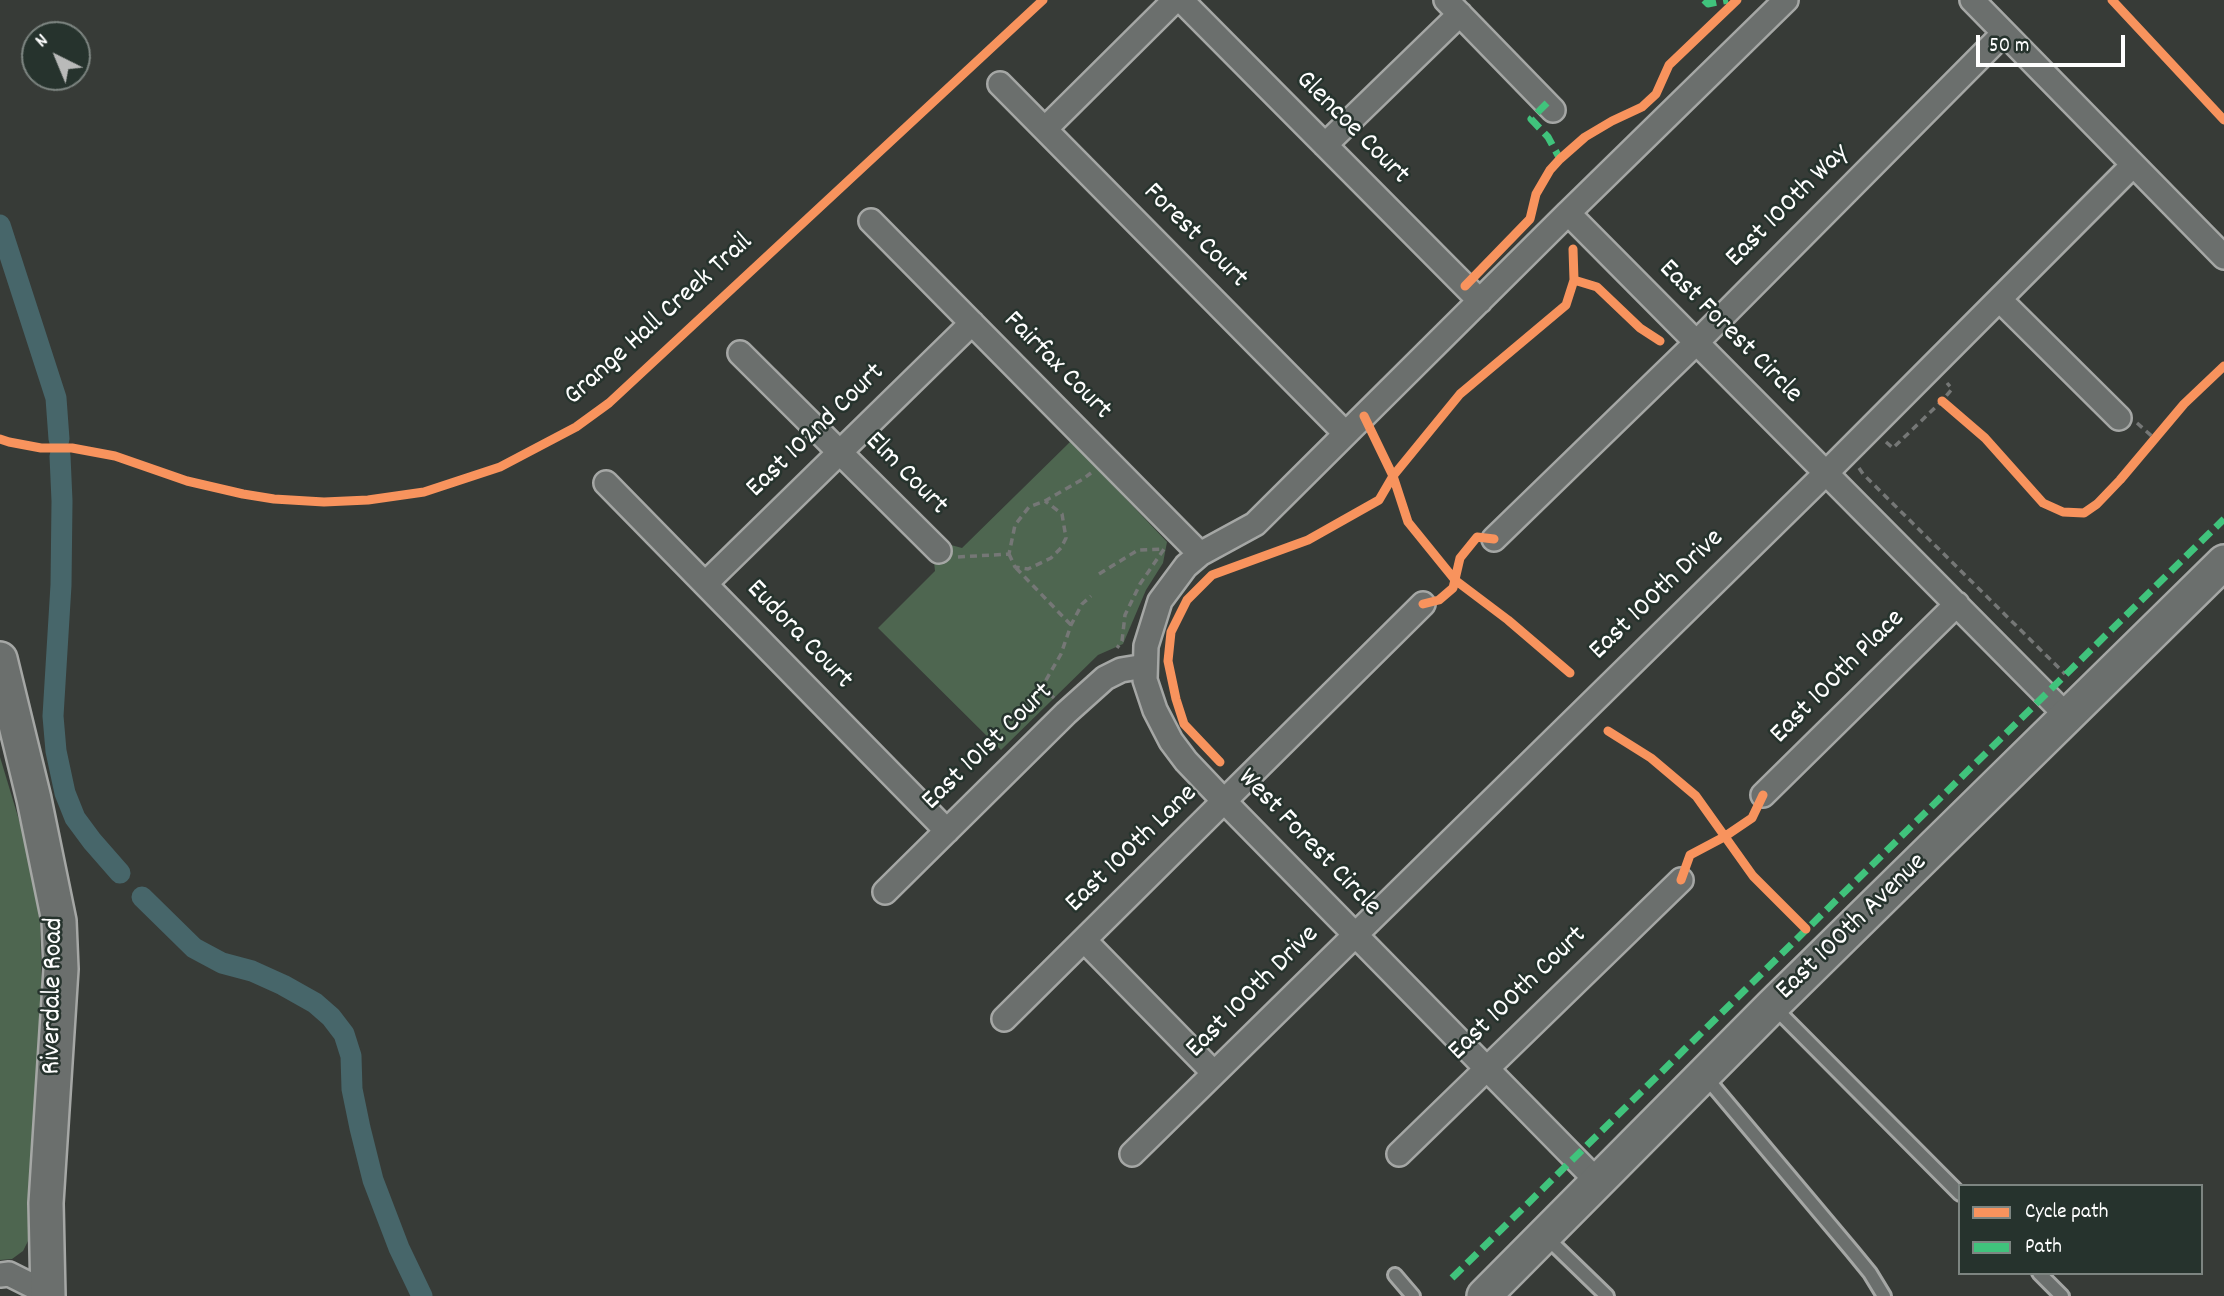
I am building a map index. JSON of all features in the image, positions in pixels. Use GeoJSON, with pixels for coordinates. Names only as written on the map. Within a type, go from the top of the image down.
{"type":"FeatureCollection","features":[{"type":"Feature","properties":{"kind":"street"},"geometry":{"type":"LineString","coordinates":[[1045,129],[1175,0]]}},
{"type":"Feature","properties":{"kind":"street","name":"Glencoe Court"},"geometry":{"type":"LineString","coordinates":[[1181,0],[1480,301]]}},
{"type":"Feature","properties":{"kind":"street"},"geometry":{"type":"LineString","coordinates":[[1345,433],[1786,0]]}},
{"type":"Feature","properties":{"kind":"street"},"geometry":{"type":"LineString","coordinates":[[1972,0],[2224,257]]}},
{"type":"Feature","properties":{"kind":"street"},"geometry":{"type":"LineString","coordinates":[[1325,145],[1453,7],[1553,110]]}},
{"type":"Feature","properties":{"kind":"street","name":"East 100th Way"},"geometry":{"type":"LineString","coordinates":[[1494,539],[1698,342],[2004,33]]}},
{"type":"Feature","properties":{"kind":"street","name":"Forest Court"},"geometry":{"type":"LineString","coordinates":[[1000,84],[1345,433]]}},
{"type":"Feature","properties":{"kind":"street","name":"East 100th Drive"},"geometry":{"type":"LineString","coordinates":[[1132,1154],[1826,473],[2133,164]]}},
{"type":"Feature","properties":{"kind":"street","name":"East Forest Circle"},"geometry":{"type":"LineString","coordinates":[[1568,213],[2068,718]]}},
{"type":"Feature","properties":{"kind":"street","name":"Fairfax Court"},"geometry":{"type":"LineString","coordinates":[[871,221],[1200,554]]}},
{"type":"Feature","properties":{"kind":"street"},"geometry":{"type":"LineString","coordinates":[[2000,300],[2119,418]]}},
{"type":"Feature","properties":{"kind":"street","name":"East 102nd Court"},"geometry":{"type":"LineString","coordinates":[[705,584],[972,323]]}},
{"type":"Feature","properties":{"kind":"street","name":"Elm Court"},"geometry":{"type":"LineString","coordinates":[[740,353],[939,551]]}},
{"type":"Feature","properties":{"kind":"street","name":"West Forest Circle"},"geometry":{"type":"LineString","coordinates":[[1345,433],[1255,524],[1200,554],[1175,580],[1160,601],[1146,646],[1145,666],[1150,696],[1171,741],[1186,761],[1598,1182]]}},
{"type":"Feature","properties":{"kind":"street","name":"Eudora Court"},"geometry":{"type":"LineString","coordinates":[[606,483],[947,831]]}},
{"type":"Feature","properties":{"kind":"street","name":"East 100th Avenue"},"geometry":{"type":"LineString","coordinates":[[1484,1296],[1772,1006],[2224,562]]}},
{"type":"Feature","properties":{"kind":"street","name":"East 100th Lane"},"geometry":{"type":"LineString","coordinates":[[1004,1019],[1423,604]]}},
{"type":"Feature","properties":{"kind":"street","name":"East 100th Place"},"geometry":{"type":"LineString","coordinates":[[1763,795],[1957,604]]}},
{"type":"Feature","properties":{"kind":"street","name":"Riverdale Road"},"geometry":{"type":"LineString","coordinates":[[0,659],[34,799],[59,921],[61,969],[46,1203],[45,1295]]}},
{"type":"Feature","properties":{"kind":"street","name":"East 101st Court"},"geometry":{"type":"LineString","coordinates":[[885,892],[1066,713],[1105,678],[1121,670],[1145,666]]}},
{"type":"Feature","properties":{"kind":"street","name":"East 100th Court"},"geometry":{"type":"LineString","coordinates":[[1399,1154],[1681,880]]}},
{"type":"Feature","properties":{"kind":"street"},"geometry":{"type":"LineString","coordinates":[[1084,940],[1214,1073]]}},
{"type":"Feature","properties":{"kind":"street"},"geometry":{"type":"LineString","coordinates":[[0,1275],[9,1274],[45,1295]]}},
{"type":"Feature","properties":{"kind":"lane"},"geometry":{"type":"LineString","coordinates":[[1772,1006],[1958,1192]]}},
{"type":"Feature","properties":{"kind":"lane"},"geometry":{"type":"LineString","coordinates":[[1704,1074],[1853,1251],[1884,1296]]}},
{"type":"Feature","properties":{"kind":"lane"},"geometry":{"type":"LineString","coordinates":[[1544,1235],[1607,1296]]}},
{"type":"Feature","properties":{"kind":"lane"},"geometry":{"type":"LineString","coordinates":[[1395,1275],[1413,1296]]}},
{"type":"Feature","properties":{"kind":"lane"},"geometry":{"type":"LineString","coordinates":[[2041,1275],[2062,1296]]}},
{"type":"Feature","properties":{"kind":"path"},"geometry":{"type":"LineString","coordinates":[[1881,438],[1892,448],[1942,401],[1952,389],[1941,377]]}},
{"type":"Feature","properties":{"kind":"path"},"geometry":{"type":"LineString","coordinates":[[1071,625],[1015,566],[1009,554],[1015,525],[1029,507],[1083,479],[1105,459]]}},
{"type":"Feature","properties":{"kind":"path"},"geometry":{"type":"LineString","coordinates":[[1857,464],[1863,474],[2065,674]]}},
{"type":"Feature","properties":{"kind":"path"},"geometry":{"type":"LineString","coordinates":[[1015,566],[1028,569],[1051,558],[1066,538],[1062,514],[1045,501]]}},
{"type":"Feature","properties":{"kind":"path"},"geometry":{"type":"LineString","coordinates":[[1099,574],[1138,550],[1164,549],[1140,584],[1125,615],[1122,641],[1115,651]]}},
{"type":"Feature","properties":{"kind":"path"},"geometry":{"type":"LineString","coordinates":[[939,551],[959,557],[1009,554]]}},
{"type":"Feature","properties":{"kind":"path"},"geometry":{"type":"LineString","coordinates":[[1055,698],[1042,687],[1061,654],[1082,604],[1091,596]]}},
{"type":"Feature","properties":{"kind":"green space"},"geometry":{"type":"Polygon","coordinates":[[[1071,441],[1167,542],[1163,563],[1146,590],[1123,644],[1098,655],[1001,750],[878,628],[935,571],[934,562],[951,545],[962,548],[1071,441]]]}},
{"type":"Feature","properties":{"kind":"green space"},"geometry":{"type":"Polygon","coordinates":[[[0,757],[31,860],[40,924],[42,993],[28,1241],[23,1251],[12,1259],[0,1260],[0,757]]]}},
{"type":"Feature","properties":{"kind":"waterway"},"geometry":{"type":"LineString","coordinates":[[0,225],[56,398],[59,439]]}},
{"type":"Feature","properties":{"kind":"waterway"},"geometry":{"type":"LineString","coordinates":[[60,456],[61,585],[53,716],[56,751],[65,793],[75,818],[120,873]]}},
{"type":"Feature","properties":{"kind":"waterway"},"geometry":{"type":"LineString","coordinates":[[142,897],[194,948],[222,963],[252,971],[283,985],[315,1003],[331,1017],[344,1034],[351,1056],[352,1089],[373,1180],[399,1248],[422,1296]]}},
{"type":"Feature","properties":{"kind":"marked path"},"geometry":{"type":"LineString","coordinates":[[1704,0],[1708,4],[1728,0]]}},
{"type":"Feature","properties":{"kind":"marked path"},"geometry":{"type":"LineString","coordinates":[[1547,103],[1531,119],[1548,137],[1560,159]]}},
{"type":"Feature","properties":{"kind":"marked path"},"geometry":{"type":"LineString","coordinates":[[1452,1278],[2224,519]]}},
{"type":"Feature","properties":{"kind":"cycle path","name":"Grange Hall Creek Trail"},"geometry":{"type":"LineString","coordinates":[[0,439],[41,448],[72,448],[115,456],[187,481],[243,494],[324,502],[368,500],[424,492],[500,467],[576,427],[609,403],[1043,0]]}},
{"type":"Feature","properties":{"kind":"cycle path"},"geometry":{"type":"LineString","coordinates":[[1465,286],[1530,219],[1536,194],[1560,159],[1585,137],[1642,107],[1656,94],[1669,65],[1737,0]]}},
{"type":"Feature","properties":{"kind":"cycle path"},"geometry":{"type":"LineString","coordinates":[[2112,0],[2224,120]]}},
{"type":"Feature","properties":{"kind":"cycle path"},"geometry":{"type":"LineString","coordinates":[[1220,762],[1184,724],[1168,661],[1171,632],[1187,600],[1212,575],[1308,540],[1379,500],[1393,476],[1460,394],[1566,305],[1574,280],[1573,249]]}},
{"type":"Feature","properties":{"kind":"cycle path"},"geometry":{"type":"LineString","coordinates":[[1574,280],[1597,287],[1640,328],[1660,341]]}},
{"type":"Feature","properties":{"kind":"cycle path"},"geometry":{"type":"LineString","coordinates":[[1942,401],[1985,438],[2043,503],[2063,512],[2084,513],[2097,504],[2120,480],[2184,404],[2224,366]]}},
{"type":"Feature","properties":{"kind":"cycle path"},"geometry":{"type":"LineString","coordinates":[[1364,416],[1393,476],[1408,522],[1455,580],[1508,620],[1570,673]]}},
{"type":"Feature","properties":{"kind":"cycle path"},"geometry":{"type":"LineString","coordinates":[[1423,604],[1439,600],[1453,588],[1460,558],[1477,537],[1494,539]]}},
{"type":"Feature","properties":{"kind":"cycle path"},"geometry":{"type":"LineString","coordinates":[[1608,731],[1651,758],[1696,796],[1753,876],[1806,929]]}},
{"type":"Feature","properties":{"kind":"cycle path"},"geometry":{"type":"LineString","coordinates":[[1681,880],[1690,855],[1752,818],[1763,795]]}}]}
